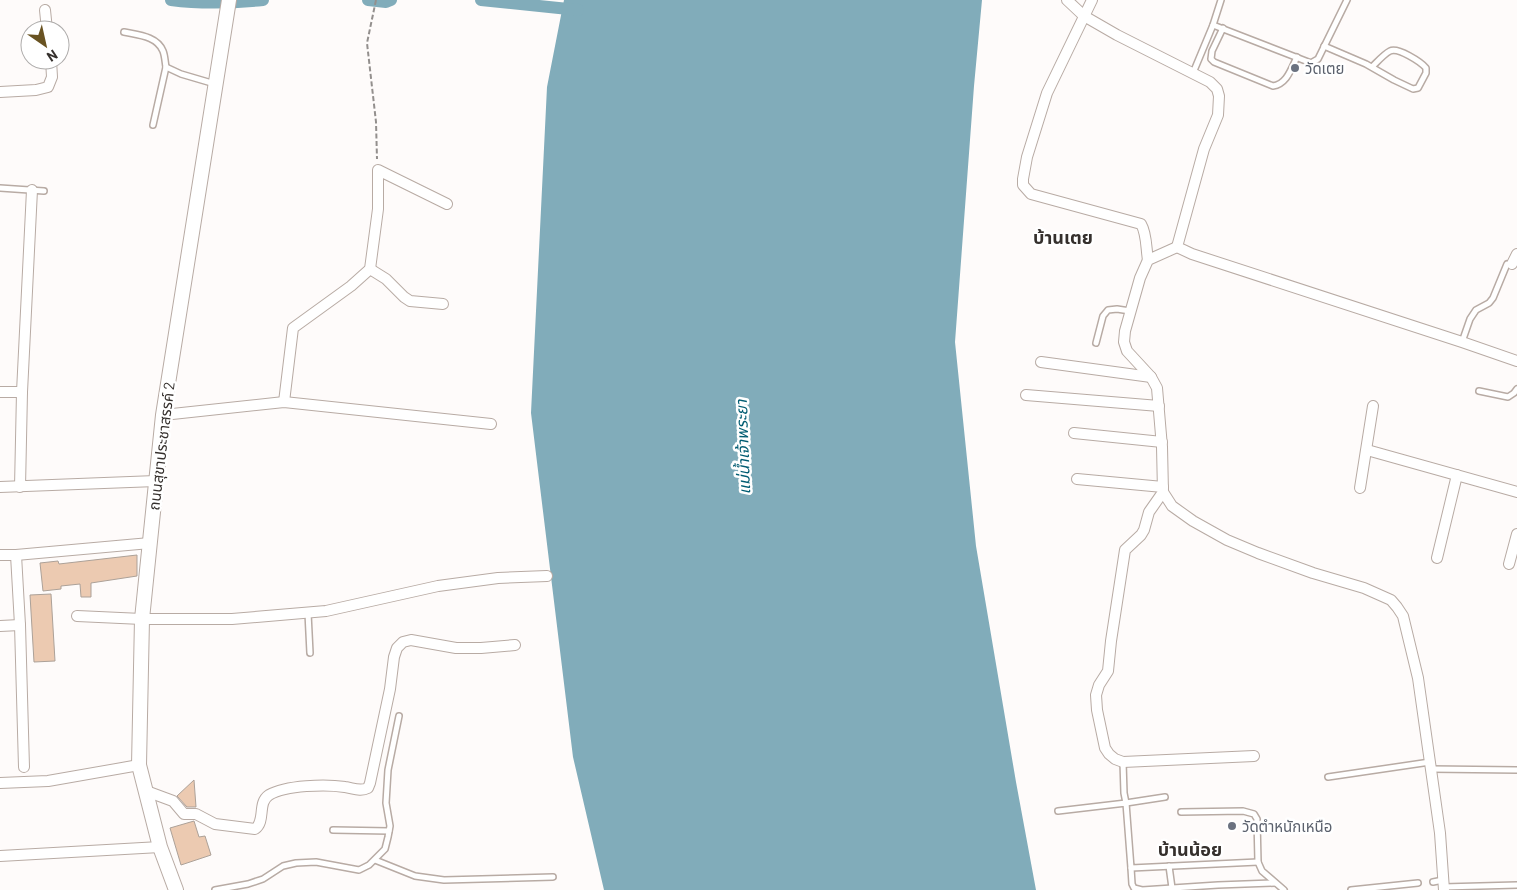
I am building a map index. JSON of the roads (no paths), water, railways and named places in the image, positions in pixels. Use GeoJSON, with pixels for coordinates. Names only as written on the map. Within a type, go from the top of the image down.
{"type":"FeatureCollection","features":[{"type":"Feature","properties":{"kind":"street","name":"ถนนสุขาประชาสรรค์ 2"},"geometry":{"type":"LineString","coordinates":[[176,890],[160,847],[139,765],[142,620],[163,415],[230,0]]}},
{"type":"Feature","properties":{"kind":"street"},"geometry":{"type":"LineString","coordinates":[[1066,0],[1084,16],[1125,40],[1210,82],[1217,89],[1219,96],[1218,115],[1204,149],[1177,247]]}},
{"type":"Feature","properties":{"kind":"street"},"geometry":{"type":"LineString","coordinates":[[1092,0],[1047,93],[1027,157],[1022,179],[1023,186],[1031,194],[1141,224],[1143,227],[1148,260],[1140,278],[1125,331],[1124,342],[1127,351],[1151,377],[1157,388],[1162,442],[1163,490],[1172,506],[1193,521],[1227,540],[1295,566],[1364,588],[1391,600],[1397,606],[1403,616],[1418,678],[1440,833],[1443,885]]}},
{"type":"Feature","properties":{"kind":"street"},"geometry":{"type":"LineString","coordinates":[[45,10],[46,20]]}},
{"type":"Feature","properties":{"kind":"street"},"geometry":{"type":"LineString","coordinates":[[0,92],[36,90],[48,87],[52,77],[51,70]]}},
{"type":"Feature","properties":{"kind":"street"},"geometry":{"type":"LineString","coordinates":[[284,402],[293,328],[345,291],[370,269],[378,209],[378,170],[447,204]]}},
{"type":"Feature","properties":{"kind":"street"},"geometry":{"type":"LineString","coordinates":[[20,487],[22,392],[32,190]]}},
{"type":"Feature","properties":{"kind":"street"},"geometry":{"type":"LineString","coordinates":[[1148,260],[1177,247],[1201,257],[1462,342],[1517,362]]}},
{"type":"Feature","properties":{"kind":"street"},"geometry":{"type":"LineString","coordinates":[[1510,264],[1517,254]]}},
{"type":"Feature","properties":{"kind":"street"},"geometry":{"type":"LineString","coordinates":[[370,269],[386,279],[404,297],[410,300],[443,304]]}},
{"type":"Feature","properties":{"kind":"street"},"geometry":{"type":"LineString","coordinates":[[1041,362],[1151,377]]}},
{"type":"Feature","properties":{"kind":"street"},"geometry":{"type":"LineString","coordinates":[[0,392],[22,392]]}},
{"type":"Feature","properties":{"kind":"street"},"geometry":{"type":"LineString","coordinates":[[1026,395],[1159,406]]}},
{"type":"Feature","properties":{"kind":"street"},"geometry":{"type":"LineString","coordinates":[[163,415],[284,402],[490,424]]}},
{"type":"Feature","properties":{"kind":"street"},"geometry":{"type":"LineString","coordinates":[[1360,488],[1373,406]]}},
{"type":"Feature","properties":{"kind":"street"},"geometry":{"type":"LineString","coordinates":[[1074,433],[1162,442]]}},
{"type":"Feature","properties":{"kind":"street"},"geometry":{"type":"LineString","coordinates":[[1367,450],[1517,492]]}},
{"type":"Feature","properties":{"kind":"street"},"geometry":{"type":"LineString","coordinates":[[1437,558],[1457,475]]}},
{"type":"Feature","properties":{"kind":"street"},"geometry":{"type":"LineString","coordinates":[[1077,478],[1163,490]]}},
{"type":"Feature","properties":{"kind":"street"},"geometry":{"type":"LineString","coordinates":[[0,487],[156,482]]}},
{"type":"Feature","properties":{"kind":"street"},"geometry":{"type":"LineString","coordinates":[[1163,490],[1149,512],[1144,530],[1125,550],[1108,670],[1099,685],[1096,695],[1097,710],[1105,748],[1115,759],[1123,762],[1254,756]]}},
{"type":"Feature","properties":{"kind":"street"},"geometry":{"type":"LineString","coordinates":[[1509,564],[1517,534]]}},
{"type":"Feature","properties":{"kind":"street"},"geometry":{"type":"LineString","coordinates":[[0,555],[150,543]]}},
{"type":"Feature","properties":{"kind":"street"},"geometry":{"type":"LineString","coordinates":[[16,555],[24,767]]}},
{"type":"Feature","properties":{"kind":"street"},"geometry":{"type":"LineString","coordinates":[[77,616],[142,620],[232,619],[308,613],[326,611],[438,586],[498,578],[547,576]]}},
{"type":"Feature","properties":{"kind":"street"},"geometry":{"type":"LineString","coordinates":[[0,626],[20,625]]}},
{"type":"Feature","properties":{"kind":"street"},"geometry":{"type":"LineString","coordinates":[[146,791],[173,801],[184,814],[196,814],[215,824],[255,829],[261,822],[264,801],[267,796],[276,792],[295,787],[344,787],[363,790],[368,788],[370,783],[390,689],[394,657],[397,648],[403,642],[412,640],[456,648],[515,645]]}},
{"type":"Feature","properties":{"kind":"street"},"geometry":{"type":"LineString","coordinates":[[0,782],[48,781],[139,765]]}},
{"type":"Feature","properties":{"kind":"street"},"geometry":{"type":"LineString","coordinates":[[0,856],[160,847]]}},
{"type":"Feature","properties":{"kind":"lane"},"geometry":{"type":"LineString","coordinates":[[1193,73],[1221,0]]}},
{"type":"Feature","properties":{"kind":"lane"},"geometry":{"type":"LineString","coordinates":[[1213,24],[1311,63],[1315,62],[1347,0]]}},
{"type":"Feature","properties":{"kind":"lane"},"geometry":{"type":"LineString","coordinates":[[1223,28],[1212,51],[1211,59],[1214,62],[1273,86],[1284,82],[1297,58]]}},
{"type":"Feature","properties":{"kind":"lane"},"geometry":{"type":"LineString","coordinates":[[124,32],[146,36],[155,41],[162,50],[166,67],[153,125]]}},
{"type":"Feature","properties":{"kind":"lane"},"geometry":{"type":"LineString","coordinates":[[1324,46],[1372,67],[1413,89],[1418,88],[1426,73],[1426,68],[1422,64],[1397,50],[1390,51],[1372,67]]}},
{"type":"Feature","properties":{"kind":"lane"},"geometry":{"type":"LineString","coordinates":[[166,67],[181,74],[216,84]]}},
{"type":"Feature","properties":{"kind":"lane"},"geometry":{"type":"LineString","coordinates":[[0,188],[44,191]]}},
{"type":"Feature","properties":{"kind":"lane"},"geometry":{"type":"LineString","coordinates":[[1462,342],[1470,319],[1476,310],[1489,303],[1493,298],[1510,264]]}},
{"type":"Feature","properties":{"kind":"lane"},"geometry":{"type":"LineString","coordinates":[[1096,343],[1103,316],[1108,310],[1131,311]]}},
{"type":"Feature","properties":{"kind":"lane"},"geometry":{"type":"LineString","coordinates":[[1479,390],[1508,397],[1517,389]]}},
{"type":"Feature","properties":{"kind":"lane"},"geometry":{"type":"LineString","coordinates":[[308,613],[310,653]]}},
{"type":"Feature","properties":{"kind":"lane"},"geometry":{"type":"LineString","coordinates":[[215,890],[248,884],[263,879],[283,866],[296,863],[316,862],[359,870],[364,869],[375,860],[385,849],[390,826],[386,803],[388,770],[399,716]]}},
{"type":"Feature","properties":{"kind":"lane"},"geometry":{"type":"LineString","coordinates":[[1123,762],[1124,793],[1132,884],[1134,888],[1275,883]]}},
{"type":"Feature","properties":{"kind":"lane"},"geometry":{"type":"LineString","coordinates":[[1328,777],[1431,766],[1517,770]]}},
{"type":"Feature","properties":{"kind":"lane"},"geometry":{"type":"LineString","coordinates":[[1058,811],[1126,804],[1164,797]]}},
{"type":"Feature","properties":{"kind":"lane"},"geometry":{"type":"LineString","coordinates":[[1181,812],[1243,811],[1254,814],[1256,819],[1258,862],[1262,871],[1284,890]]}},
{"type":"Feature","properties":{"kind":"lane"},"geometry":{"type":"LineString","coordinates":[[333,830],[389,831]]}},
{"type":"Feature","properties":{"kind":"lane"},"geometry":{"type":"LineString","coordinates":[[375,860],[415,876],[444,880],[553,877]]}},
{"type":"Feature","properties":{"kind":"lane"},"geometry":{"type":"LineString","coordinates":[[1131,868],[1258,862]]}},
{"type":"Feature","properties":{"kind":"lane"},"geometry":{"type":"LineString","coordinates":[[1169,866],[1172,888]]}},
{"type":"Feature","properties":{"kind":"lane"},"geometry":{"type":"LineString","coordinates":[[1432,882],[1443,885],[1517,885]]}},
{"type":"Feature","properties":{"kind":"lane"},"geometry":{"type":"LineString","coordinates":[[1351,890],[1418,883]]}},
{"type":"Feature","properties":{"kind":"water","name":"แม่น้ำเจ้าพระยา"},"geometry":{"type":"Polygon","coordinates":[[[564,0],[982,0],[955,342],[976,546],[1036,890],[604,890],[573,757],[531,413],[547,87],[564,0]]]}},
{"type":"Feature","properties":{"kind":"waterway"},"geometry":{"type":"LineString","coordinates":[[171,0],[217,3],[263,0]]}},
{"type":"Feature","properties":{"kind":"waterway"},"geometry":{"type":"LineString","coordinates":[[368,0],[386,2],[391,0]]}},
{"type":"Feature","properties":{"kind":"waterway"},"geometry":{"type":"LineString","coordinates":[[481,0],[578,10]]}},
{"type":"Feature","properties":{"kind":"place","name":"วัดเตย"},"geometry":{"type":"Point","coordinates":[1295,68]}},
{"type":"Feature","properties":{"kind":"place","name":"วัดตำหนักเหนือ"},"geometry":{"type":"Point","coordinates":[1232,826]}},
{"type":"Feature","properties":{"kind":"district","name":"บ้านเตย"},"geometry":{"type":"Point","coordinates":[1063,237]}},
{"type":"Feature","properties":{"kind":"district","name":"บ้านน้อย"},"geometry":{"type":"Point","coordinates":[1190,849]}}]}
